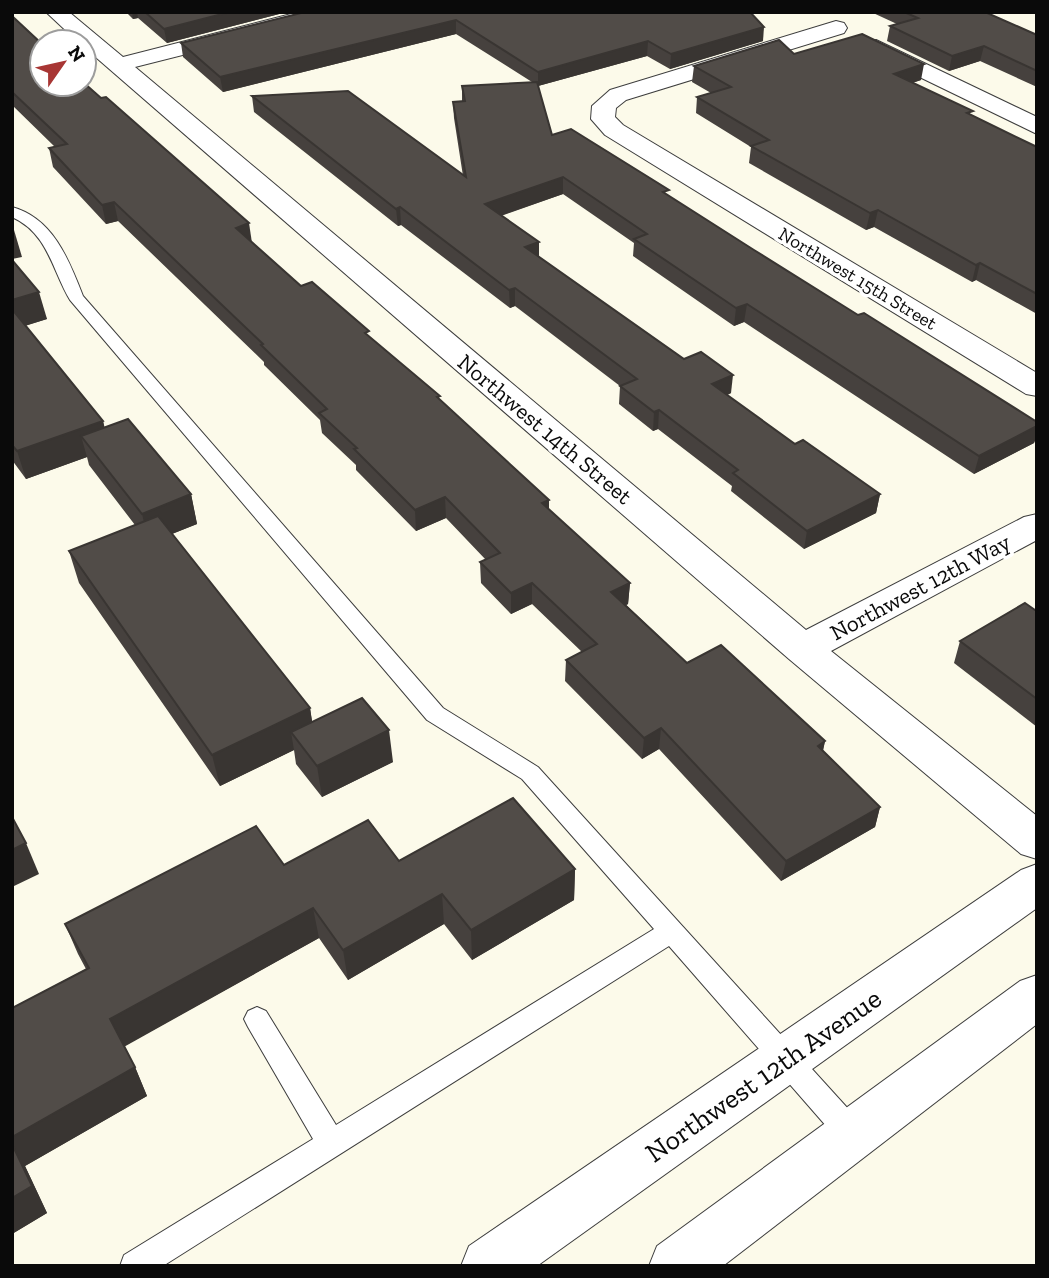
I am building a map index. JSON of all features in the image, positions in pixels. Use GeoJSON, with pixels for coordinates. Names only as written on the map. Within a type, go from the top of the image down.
{"type":"FeatureCollection","features":[{"type":"Feature","properties":{"kind":"street","name":"Northwest 14th Street"},"geometry":{"type":"LineString","coordinates":[[56,12],[803,649],[1037,841]]}},
{"type":"Feature","properties":{"kind":"street"},"geometry":{"type":"LineString","coordinates":[[118,65],[325,12]]}},
{"type":"Feature","properties":{"kind":"street"},"geometry":{"type":"LineString","coordinates":[[805,12],[1037,127]]}},
{"type":"Feature","properties":{"kind":"street","name":"Northwest 15th Street"},"geometry":{"type":"LineString","coordinates":[[836,28],[618,95],[604,106],[603,119],[614,130],[1037,387]]}},
{"type":"Feature","properties":{"kind":"street","name":"Northwest 12th Way"},"geometry":{"type":"LineString","coordinates":[[803,649],[1037,525]]}},
{"type":"Feature","properties":{"kind":"street","name":"Northwest 12th Avenue"},"geometry":{"type":"LineString","coordinates":[[489,1266],[1037,883]]}},
{"type":"Feature","properties":{"kind":"street"},"geometry":{"type":"LineString","coordinates":[[677,1266],[1037,996]]}},
{"type":"Feature","properties":{"kind":"lane"},"geometry":{"type":"LineString","coordinates":[[12,211],[36,223],[58,254],[76,297],[435,714],[530,773],[851,1133]]}},
{"type":"Feature","properties":{"kind":"lane"},"geometry":{"type":"LineString","coordinates":[[135,1266],[672,932]]}},
{"type":"Feature","properties":{"kind":"lane"},"geometry":{"type":"LineString","coordinates":[[257,1019],[331,1144]]}},
{"type":"Feature","properties":{"kind":"building"},"geometry":{"type":"Polygon","coordinates":[[[145,12],[230,12],[164,29],[145,12]]]}},
{"type":"Feature","properties":{"kind":"building"},"geometry":{"type":"Polygon","coordinates":[[[305,12],[750,12],[764,27],[671,54],[648,41],[538,72],[456,20],[220,77],[181,43],[305,12]]]}},
{"type":"Feature","properties":{"kind":"building"},"geometry":{"type":"Polygon","coordinates":[[[904,12],[985,12],[1037,35],[1037,71],[984,46],[952,56],[890,26],[918,18],[904,12]]]}},
{"type":"Feature","properties":{"kind":"building"},"geometry":{"type":"Polygon","coordinates":[[[12,16],[28,31],[28,98],[106,97],[249,223],[236,228],[301,286],[312,282],[369,331],[365,333],[440,396],[437,397],[549,500],[542,503],[630,583],[611,592],[687,663],[721,645],[825,741],[818,746],[880,807],[786,861],[661,728],[644,738],[566,660],[597,644],[532,583],[511,593],[480,562],[500,553],[445,497],[415,510],[354,449],[357,448],[319,413],[327,409],[261,345],[263,344],[114,202],[102,205],[49,148],[67,144],[12,92],[12,16]]]}},
{"type":"Feature","properties":{"kind":"building"},"geometry":{"type":"Polygon","coordinates":[[[862,34],[924,64],[894,74],[973,111],[967,113],[1037,147],[1037,294],[980,263],[976,265],[878,210],[870,213],[751,146],[769,140],[697,97],[731,87],[694,66],[779,40],[794,54],[862,34]]]}},
{"type":"Feature","properties":{"kind":"building"},"geometry":{"type":"Polygon","coordinates":[[[537,82],[552,135],[571,129],[669,190],[663,192],[754,250],[858,315],[864,313],[1037,422],[1037,426],[979,456],[747,304],[736,308],[634,239],[647,234],[563,177],[485,204],[539,242],[525,247],[684,359],[701,352],[733,375],[712,384],[795,444],[803,440],[880,494],[807,531],[733,473],[738,470],[659,410],[654,412],[620,386],[637,379],[515,288],[509,290],[400,207],[396,209],[252,96],[348,91],[466,177],[453,102],[465,101],[462,86],[537,82]]]}},
{"type":"Feature","properties":{"kind":"building"},"geometry":{"type":"Polygon","coordinates":[[[12,260],[39,292],[12,300],[12,260]]]}},
{"type":"Feature","properties":{"kind":"building"},"geometry":{"type":"Polygon","coordinates":[[[12,309],[103,421],[17,451],[12,445],[12,309]]]}},
{"type":"Feature","properties":{"kind":"building"},"geometry":{"type":"Polygon","coordinates":[[[128,419],[191,494],[142,514],[81,436],[128,419]]]}},
{"type":"Feature","properties":{"kind":"building"},"geometry":{"type":"Polygon","coordinates":[[[158,516],[310,708],[212,755],[69,551],[158,516]]]}},
{"type":"Feature","properties":{"kind":"building"},"geometry":{"type":"Polygon","coordinates":[[[1025,603],[1037,610],[1037,699],[960,641],[1025,603]]]}},
{"type":"Feature","properties":{"kind":"building"},"geometry":{"type":"Polygon","coordinates":[[[362,698],[389,730],[317,766],[291,732],[362,698]]]}},
{"type":"Feature","properties":{"kind":"building"},"geometry":{"type":"Polygon","coordinates":[[[513,798],[575,869],[471,930],[442,894],[343,950],[313,908],[110,1019],[135,1067],[12,1137],[12,1008],[89,968],[65,924],[256,826],[284,865],[368,820],[399,861],[513,798]]]}},
{"type":"Feature","properties":{"kind":"building"},"geometry":{"type":"Polygon","coordinates":[[[12,817],[26,843],[12,850],[12,817]]]}},
{"type":"Feature","properties":{"kind":"building"},"geometry":{"type":"Polygon","coordinates":[[[12,1144],[32,1186],[12,1198],[12,1144]]]}}]}
